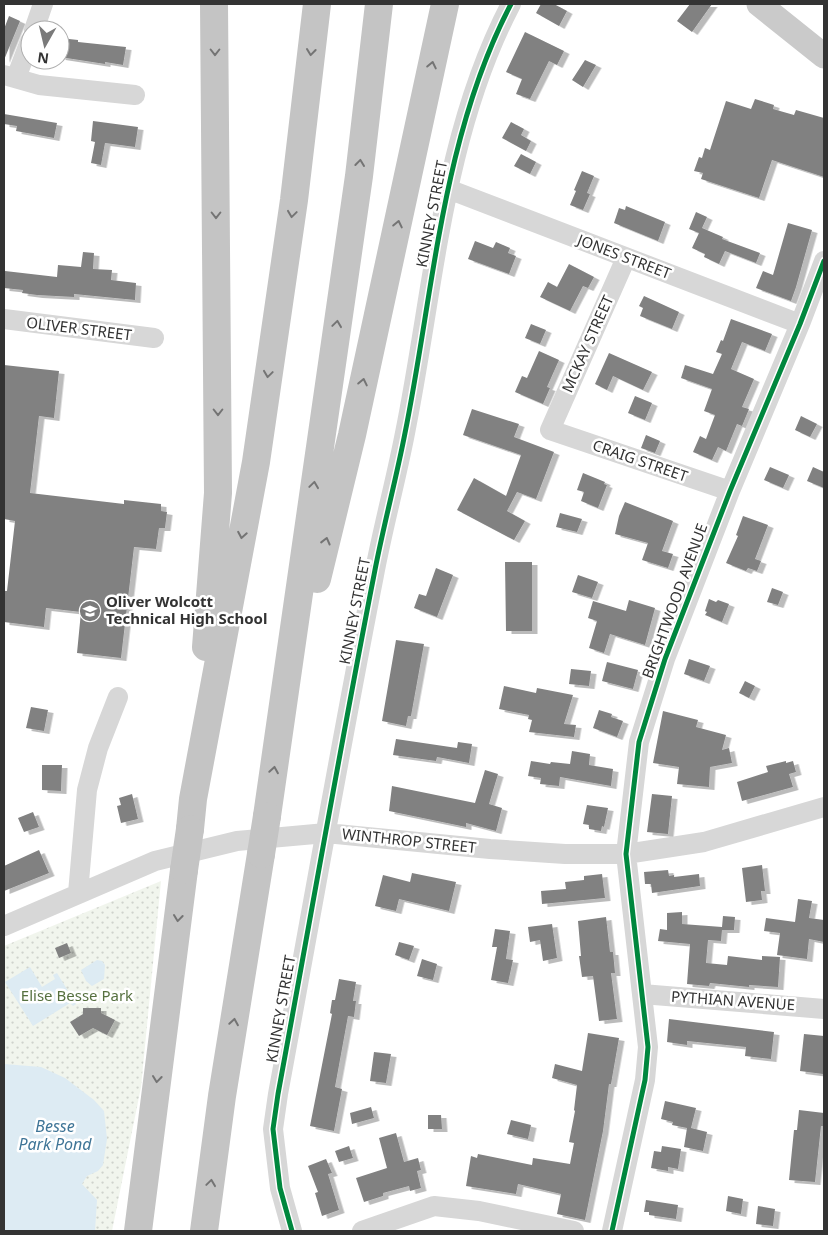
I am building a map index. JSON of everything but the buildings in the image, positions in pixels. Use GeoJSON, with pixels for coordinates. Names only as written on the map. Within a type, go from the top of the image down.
{"type":"FeatureCollection","features":[{"type":"Feature","properties":{"kind":"highway"},"geometry":{"type":"LineString","coordinates":[[138,1231],[190,829],[218,493],[214,4]]}},
{"type":"Feature","properties":{"kind":"highway"},"geometry":{"type":"LineString","coordinates":[[193,800],[256,462],[294,200],[317,4]]}},
{"type":"Feature","properties":{"kind":"highway"},"geometry":{"type":"LineString","coordinates":[[204,1231],[222,1096],[281,724],[359,176],[379,4]]}},
{"type":"Feature","properties":{"kind":"highway"},"geometry":{"type":"LineString","coordinates":[[281,724],[352,435],[446,4]]}},
{"type":"Feature","properties":{"kind":"main road"},"geometry":{"type":"LineString","coordinates":[[759,4],[824,56]]}},
{"type":"Feature","properties":{"kind":"street"},"geometry":{"type":"LineString","coordinates":[[37,20],[43,4]]}},
{"type":"Feature","properties":{"kind":"street","name":"KINNEY STREET"},"geometry":{"type":"LineString","coordinates":[[292,1231],[280,1188],[273,1129],[374,573],[405,432],[448,189],[470,99],[494,37],[511,4]]}},
{"type":"Feature","properties":{"kind":"street"},"geometry":{"type":"LineString","coordinates":[[20,58],[10,76],[39,84],[135,95]]}},
{"type":"Feature","properties":{"kind":"street","name":"JONES STREET"},"geometry":{"type":"LineString","coordinates":[[448,189],[800,324]]}},
{"type":"Feature","properties":{"kind":"street","name":"MCKAY STREET"},"geometry":{"type":"LineString","coordinates":[[550,430],[626,258]]}},
{"type":"Feature","properties":{"kind":"street","name":"BRIGHTWOOD AVENUE"},"geometry":{"type":"LineString","coordinates":[[612,1231],[645,1080],[648,1047],[626,854],[639,742],[666,659],[730,491],[800,324],[824,261]]}},
{"type":"Feature","properties":{"kind":"street","name":"OLIVER STREET"},"geometry":{"type":"LineString","coordinates":[[4,320],[154,338]]}},
{"type":"Feature","properties":{"kind":"street","name":"CRAIG STREET"},"geometry":{"type":"LineString","coordinates":[[550,430],[730,491]]}},
{"type":"Feature","properties":{"kind":"street"},"geometry":{"type":"LineString","coordinates":[[78,893],[88,790],[98,748],[118,697]]}},
{"type":"Feature","properties":{"kind":"street","name":"WINTHROP STREET"},"geometry":{"type":"LineString","coordinates":[[4,926],[155,861],[237,841],[326,833],[490,849],[565,854],[626,854],[704,842],[824,808]]}},
{"type":"Feature","properties":{"kind":"street","name":"PYTHIAN AVENUE"},"geometry":{"type":"LineString","coordinates":[[642,994],[824,1008]]}},
{"type":"Feature","properties":{"kind":"street"},"geometry":{"type":"LineString","coordinates":[[362,1231],[434,1206],[479,1211],[574,1231]]}},
{"type":"Feature","properties":{"kind":"green space","name":"Elise Besse Park"},"geometry":{"type":"Polygon","coordinates":[[[161,881],[141,1087],[112,1231],[4,1231],[4,946],[161,881]]]}},
{"type":"Feature","properties":{"kind":"water"},"geometry":{"type":"Polygon","coordinates":[[[97,960],[102,961],[105,965],[104,979],[92,986],[86,981],[81,970],[97,960]]]}},
{"type":"Feature","properties":{"kind":"water"},"geometry":{"type":"Polygon","coordinates":[[[30,967],[42,987],[55,979],[53,975],[57,973],[76,1004],[73,1006],[70,1003],[33,1026],[5,982],[30,967]]]}},
{"type":"Feature","properties":{"kind":"water","name":"Besse Park Pond"},"geometry":{"type":"Polygon","coordinates":[[[4,1064],[41,1067],[65,1078],[94,1100],[104,1111],[107,1139],[103,1165],[98,1171],[87,1176],[82,1184],[97,1200],[95,1231],[4,1231],[4,1064]]]}},
{"type":"Feature","properties":{"kind":"cycle path"},"geometry":{"type":"LineString","coordinates":[[292,1231],[280,1188],[273,1129],[278,1094],[361,640],[405,433],[443,214],[469,106],[488,54],[511,4]]}},
{"type":"Feature","properties":{"kind":"cycle path"},"geometry":{"type":"LineString","coordinates":[[612,1231],[645,1080],[648,1047],[626,854],[639,742],[665,659],[730,491],[800,324],[824,261]]}},
{"type":"Feature","properties":{"kind":"place","name":"Oliver Wolcott Technical High School"},"geometry":{"type":"Point","coordinates":[90,611]}}]}
